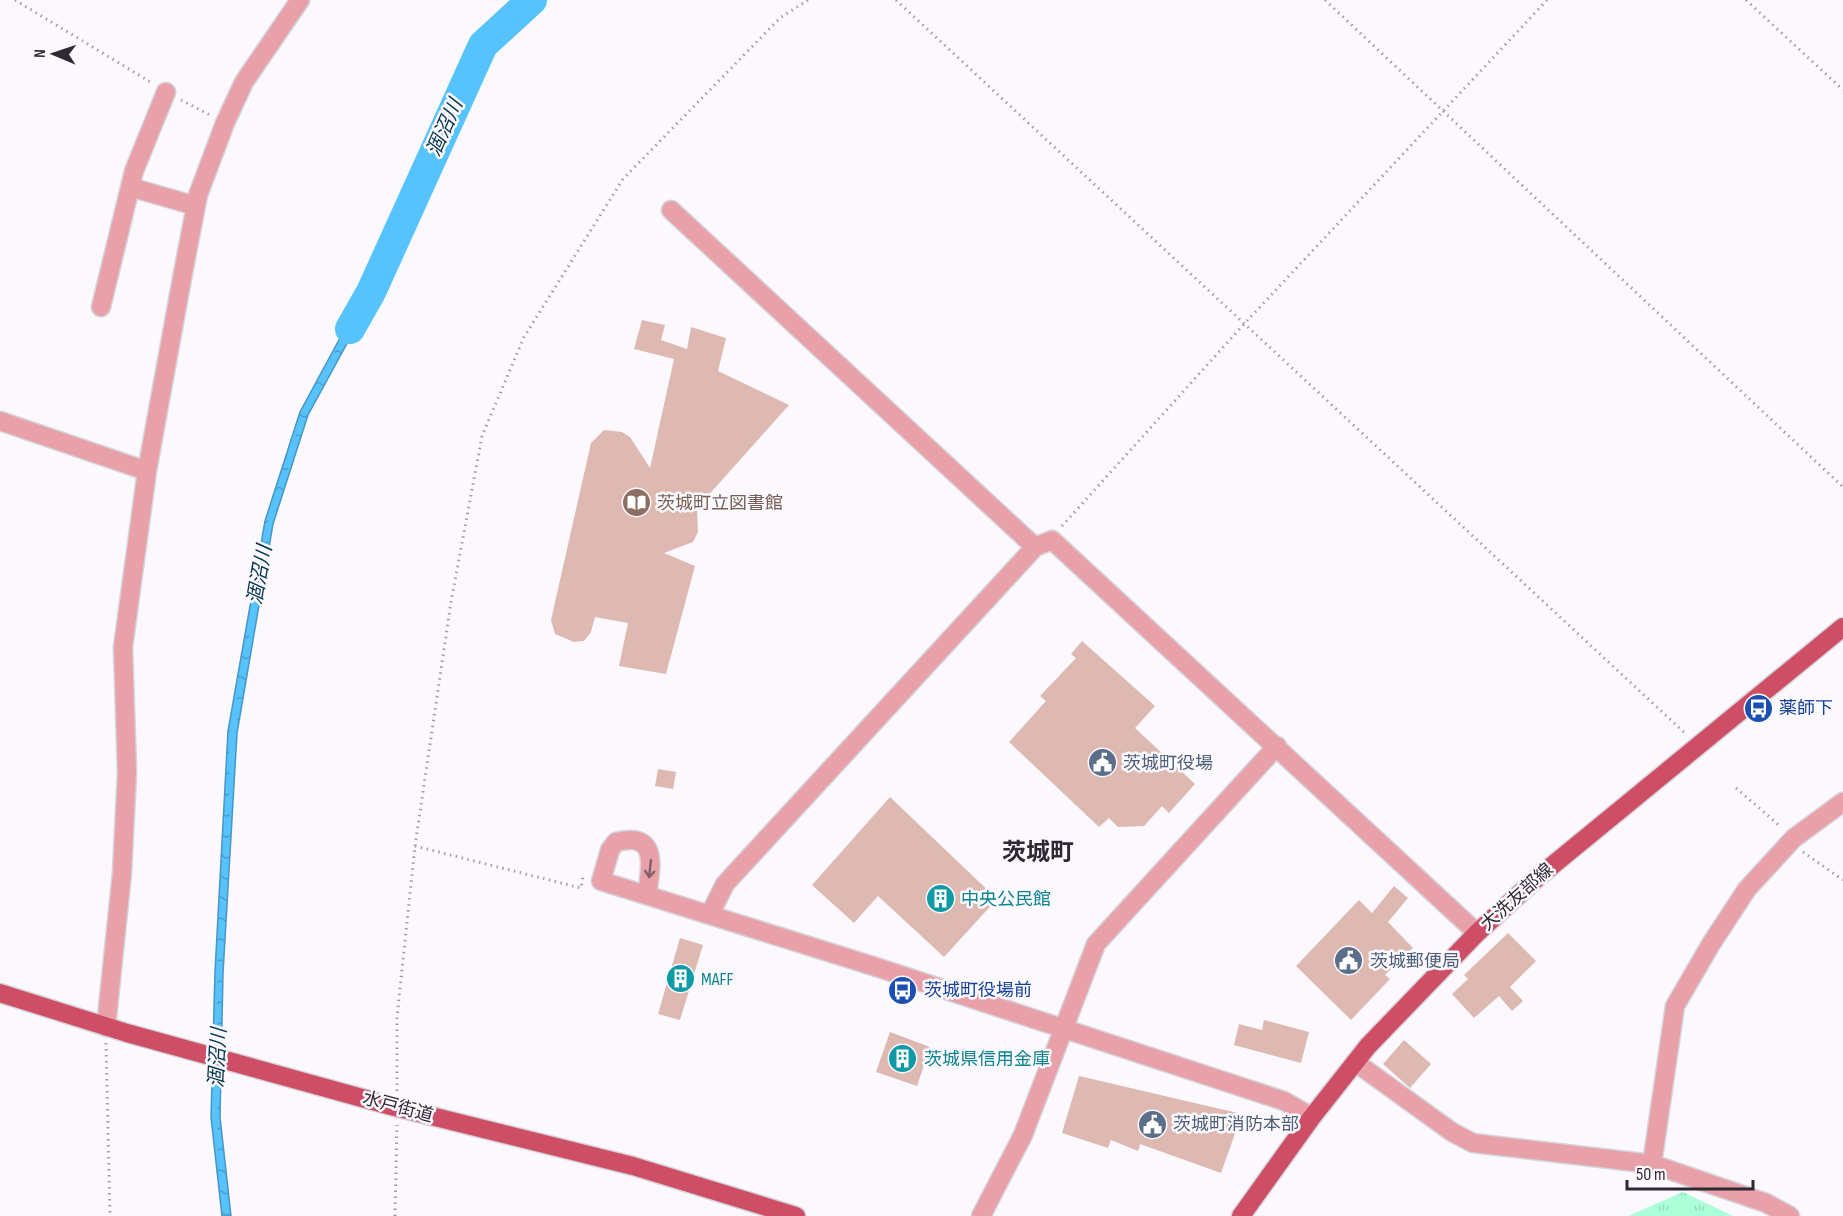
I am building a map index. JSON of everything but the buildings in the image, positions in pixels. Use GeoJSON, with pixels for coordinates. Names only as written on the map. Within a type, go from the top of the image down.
{"type":"FeatureCollection","features":[{"type":"Feature","properties":{"kind":"main road","name":"大洗友部線"},"geometry":{"type":"LineString","coordinates":[[1241,1216],[1312,1117],[1355,1062],[1426,983],[1477,933],[1537,878],[1843,627]]}},
{"type":"Feature","properties":{"kind":"main road","name":"水戸街道"},"geometry":{"type":"LineString","coordinates":[[0,993],[127,1033],[394,1106],[633,1166],[796,1216]]}},
{"type":"Feature","properties":{"kind":"street"},"geometry":{"type":"LineString","coordinates":[[106,1026],[122,873],[126,795],[123,647],[147,471],[196,206],[225,123],[244,82],[300,0]]}},
{"type":"Feature","properties":{"kind":"street"},"geometry":{"type":"LineString","coordinates":[[101,307],[134,171],[166,92]]}},
{"type":"Feature","properties":{"kind":"street"},"geometry":{"type":"LineString","coordinates":[[130,187],[196,206]]}},
{"type":"Feature","properties":{"kind":"street"},"geometry":{"type":"LineString","coordinates":[[671,210],[1035,547]]}},
{"type":"Feature","properties":{"kind":"street"},"geometry":{"type":"LineString","coordinates":[[0,421],[147,471]]}},
{"type":"Feature","properties":{"kind":"street"},"geometry":{"type":"LineString","coordinates":[[710,914],[725,884],[1035,547],[1052,540],[1477,933]]}},
{"type":"Feature","properties":{"kind":"street"},"geometry":{"type":"LineString","coordinates":[[981,1216],[1023,1135],[1096,944],[1277,746]]}},
{"type":"Feature","properties":{"kind":"street"},"geometry":{"type":"LineString","coordinates":[[1652,1164],[1675,1006],[1710,944],[1747,889],[1792,841],[1843,802]]}},
{"type":"Feature","properties":{"kind":"street"},"geometry":{"type":"LineString","coordinates":[[646,894],[652,863],[651,854],[644,845],[635,840],[616,842],[610,850],[601,881],[710,914],[1284,1101],[1312,1117]]}},
{"type":"Feature","properties":{"kind":"street"},"geometry":{"type":"LineString","coordinates":[[1355,1062],[1452,1132],[1473,1143],[1652,1164],[1766,1203],[1790,1216]]}},
{"type":"Feature","properties":{"kind":"path"},"geometry":{"type":"LineString","coordinates":[[15,0],[166,92],[225,123]]}},
{"type":"Feature","properties":{"kind":"path"},"geometry":{"type":"LineString","coordinates":[[395,1216],[394,1106],[397,1017],[415,846],[451,602],[482,436],[524,337],[623,179],[780,18],[808,0]]}},
{"type":"Feature","properties":{"kind":"path"},"geometry":{"type":"LineString","coordinates":[[896,0],[1697,745]]}},
{"type":"Feature","properties":{"kind":"path"},"geometry":{"type":"LineString","coordinates":[[1325,0],[1843,487]]}},
{"type":"Feature","properties":{"kind":"path"},"geometry":{"type":"LineString","coordinates":[[1052,540],[1062,526],[1245,323],[1547,0]]}},
{"type":"Feature","properties":{"kind":"path"},"geometry":{"type":"LineString","coordinates":[[1746,0],[1843,90]]}},
{"type":"Feature","properties":{"kind":"path"},"geometry":{"type":"LineString","coordinates":[[1736,789],[1792,841],[1843,880]]}},
{"type":"Feature","properties":{"kind":"path"},"geometry":{"type":"LineString","coordinates":[[415,846],[580,888],[583,876],[601,881]]}},
{"type":"Feature","properties":{"kind":"path"},"geometry":{"type":"LineString","coordinates":[[106,1026],[110,1216]]}},
{"type":"Feature","properties":{"kind":"green space"},"geometry":{"type":"Polygon","coordinates":[[[1683,1192],[1733,1216],[1628,1216],[1683,1192]]]}},
{"type":"Feature","properties":{"kind":"water"},"geometry":{"type":"Polygon","coordinates":[[[366,290],[374,294],[308,415],[273,524],[237,733],[223,973],[220,1117],[231,1216],[222,1216],[211,1117],[215,972],[228,731],[265,521],[300,412],[366,290]]]}},
{"type":"Feature","properties":{"kind":"waterway","name":"涸沼川"},"geometry":{"type":"LineString","coordinates":[[350,329],[371,292],[483,45],[532,0]]}},
{"type":"Feature","properties":{"kind":"place","name":"茨城町立図書館"},"geometry":{"type":"Point","coordinates":[636,503]}},
{"type":"Feature","properties":{"kind":"place","name":"薬師下"},"geometry":{"type":"Point","coordinates":[1758,708]}},
{"type":"Feature","properties":{"kind":"place","name":"茨城町役場"},"geometry":{"type":"Point","coordinates":[1102,763]}},
{"type":"Feature","properties":{"kind":"place","name":"中央公民館"},"geometry":{"type":"Point","coordinates":[940,899]}},
{"type":"Feature","properties":{"kind":"place","name":"茨城郵便局"},"geometry":{"type":"Point","coordinates":[1349,961]}},
{"type":"Feature","properties":{"kind":"place","name":"MAFF"},"geometry":{"type":"Point","coordinates":[680,979]}},
{"type":"Feature","properties":{"kind":"place","name":"茨城町役場前"},"geometry":{"type":"Point","coordinates":[903,990]}},
{"type":"Feature","properties":{"kind":"place","name":"茨城県信用金庫"},"geometry":{"type":"Point","coordinates":[903,1059]}},
{"type":"Feature","properties":{"kind":"place","name":"茨城町消防本部"},"geometry":{"type":"Point","coordinates":[1152,1124]}},
{"type":"Feature","properties":{"kind":"district","name":"茨城町"},"geometry":{"type":"Point","coordinates":[1038,852]}}]}
